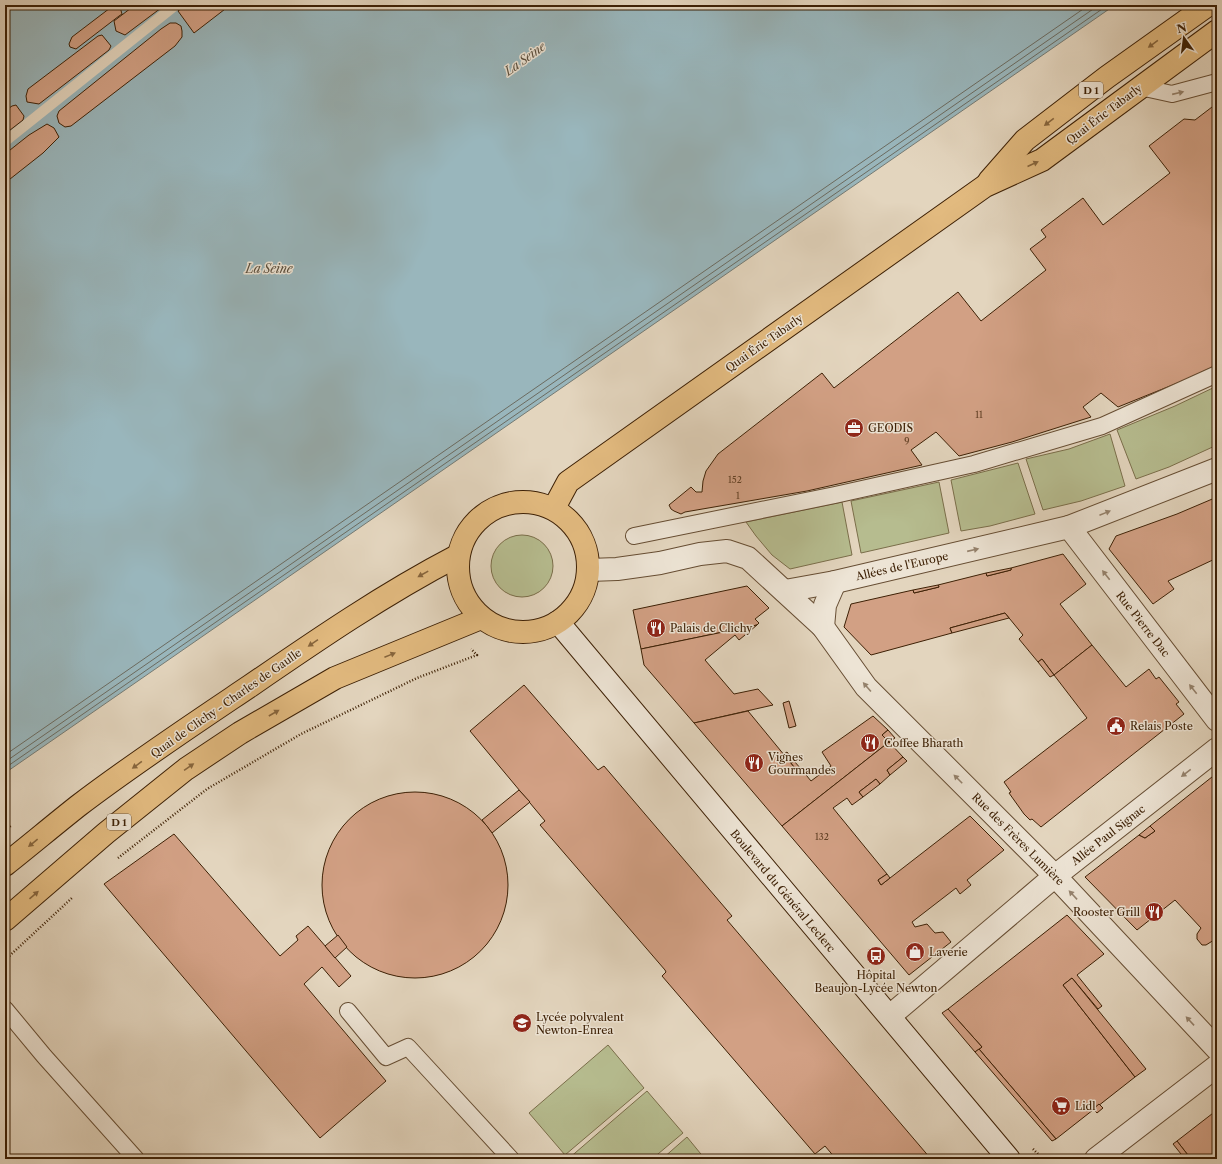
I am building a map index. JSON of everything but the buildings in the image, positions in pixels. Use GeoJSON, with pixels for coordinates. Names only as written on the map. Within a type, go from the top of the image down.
{"type":"FeatureCollection","features":[{"type":"Feature","properties":{"kind":"main road","name":"Quai Éric Tabarly"},"geometry":{"type":"LineString","coordinates":[[985,186],[1025,140],[1107,78],[1208,5]]}},
{"type":"Feature","properties":{"kind":"main road","name":"Quai Éric Tabarly"},"geometry":{"type":"LineString","coordinates":[[554,508],[568,482],[985,186],[1042,160],[1217,31]]}},
{"type":"Feature","properties":{"kind":"main road"},"geometry":{"type":"LineString","coordinates":[[524,501],[554,508],[567,518],[578,530],[585,546],[588,570],[584,590],[574,608],[558,622],[532,631],[505,630],[481,618],[466,600],[458,579],[457,556],[470,528],[493,507],[524,501]]}},
{"type":"Feature","properties":{"kind":"main road","name":"Quai de Clichy - Charles de Gaulle"},"geometry":{"type":"LineString","coordinates":[[5,865],[79,806],[170,740],[371,604],[457,556]]}},
{"type":"Feature","properties":{"kind":"main road","name":"D 1"},"geometry":{"type":"LineString","coordinates":[[5,920],[106,833],[186,769],[240,733],[335,678],[481,618]]}},
{"type":"Feature","properties":{"kind":"street","name":"Allées de l'Europe"},"geometry":{"type":"LineString","coordinates":[[785,591],[835,582],[1069,528],[1217,469]]}},
{"type":"Feature","properties":{"kind":"street","name":"Rue Pierre Dac"},"geometry":{"type":"LineString","coordinates":[[1069,528],[1217,720]]}},
{"type":"Feature","properties":{"kind":"street"},"geometry":{"type":"LineString","coordinates":[[588,570],[617,569],[660,563],[700,554],[727,551],[748,558],[785,591]]}},
{"type":"Feature","properties":{"kind":"street"},"geometry":{"type":"LineString","coordinates":[[823,627],[825,605],[835,582]]}},
{"type":"Feature","properties":{"kind":"street","name":"Rue des Frères Lumière"},"geometry":{"type":"LineString","coordinates":[[785,591],[823,627],[866,686],[1055,876],[1217,1049]]}},
{"type":"Feature","properties":{"kind":"street","name":"Boulevard du Général Leclerc"},"geometry":{"type":"LineString","coordinates":[[558,622],[1009,1159]]}},
{"type":"Feature","properties":{"kind":"street","name":"Allée Paul Signac"},"geometry":{"type":"LineString","coordinates":[[890,1016],[1055,876],[1217,749]]}},
{"type":"Feature","properties":{"kind":"street"},"geometry":{"type":"LineString","coordinates":[[1096,1159],[1217,1066]]}},
{"type":"Feature","properties":{"kind":"lane"},"geometry":{"type":"LineString","coordinates":[[1140,87],[1172,94],[1217,82]]}},
{"type":"Feature","properties":{"kind":"lane"},"geometry":{"type":"LineString","coordinates":[[634,536],[835,495],[974,464],[1102,426],[1217,374]]}},
{"type":"Feature","properties":{"kind":"lane"},"geometry":{"type":"LineString","coordinates":[[5,1008],[44,1056],[136,1159]]}},
{"type":"Feature","properties":{"kind":"lane"},"geometry":{"type":"LineString","coordinates":[[348,1011],[386,1057],[408,1047],[511,1159]]}},
{"type":"Feature","properties":{"kind":"path"},"geometry":{"type":"LineString","coordinates":[[116,860],[207,789],[301,734],[417,678],[477,655],[470,647]]}},
{"type":"Feature","properties":{"kind":"path"},"geometry":{"type":"LineString","coordinates":[[5,960],[74,896]]}},
{"type":"Feature","properties":{"kind":"green space"},"geometry":{"type":"Polygon","coordinates":[[[1217,386],[1217,445],[1169,467],[1136,479],[1117,430],[1175,406],[1217,386]]]}},
{"type":"Feature","properties":{"kind":"green space"},"geometry":{"type":"Polygon","coordinates":[[[1110,434],[1125,486],[1081,501],[1043,510],[1026,459],[1069,449],[1110,434]]]}},
{"type":"Feature","properties":{"kind":"green space"},"geometry":{"type":"Polygon","coordinates":[[[1018,463],[1035,514],[990,526],[961,531],[951,480],[1018,463]]]}},
{"type":"Feature","properties":{"kind":"green space"},"geometry":{"type":"Polygon","coordinates":[[[939,482],[949,533],[861,553],[851,501],[939,482]]]}},
{"type":"Feature","properties":{"kind":"green space"},"geometry":{"type":"Polygon","coordinates":[[[842,502],[852,555],[790,569],[772,555],[746,522],[842,502]]]}},
{"type":"Feature","properties":{"kind":"green space"},"geometry":{"type":"Polygon","coordinates":[[[522,535],[534,537],[544,544],[551,554],[553,566],[551,578],[544,588],[534,595],[522,597],[510,595],[500,588],[493,578],[491,566],[493,554],[500,544],[510,537],[522,535]]]}},
{"type":"Feature","properties":{"kind":"green space"},"geometry":{"type":"Polygon","coordinates":[[[608,1045],[644,1088],[565,1155],[529,1113],[608,1045]]]}},
{"type":"Feature","properties":{"kind":"green space"},"geometry":{"type":"Polygon","coordinates":[[[647,1091],[683,1133],[652,1159],[568,1159],[647,1091]]]}},
{"type":"Feature","properties":{"kind":"green space"},"geometry":{"type":"Polygon","coordinates":[[[687,1137],[705,1159],[662,1159],[687,1137]]]}},
{"type":"Feature","properties":{"kind":"water","name":"La Seine"},"geometry":{"type":"Polygon","coordinates":[[[5,5],[1115,5],[5,773],[5,5]]]}},
{"type":"Feature","properties":{"kind":"pier"},"geometry":{"type":"Polygon","coordinates":[[[167,5],[184,5],[5,148],[5,135],[167,5]]]}},
{"type":"Feature","properties":{"kind":"place","name":"GEODIS"},"geometry":{"type":"Point","coordinates":[854,428]}},
{"type":"Feature","properties":{"kind":"place","name":"Palais de Clichy"},"geometry":{"type":"Point","coordinates":[656,628]}},
{"type":"Feature","properties":{"kind":"place","name":"Relais Poste"},"geometry":{"type":"Point","coordinates":[1116,726]}},
{"type":"Feature","properties":{"kind":"place","name":"Coffee Bharath"},"geometry":{"type":"Point","coordinates":[870,743]}},
{"type":"Feature","properties":{"kind":"place","name":"Vignes Gourmandes"},"geometry":{"type":"Point","coordinates":[754,763]}},
{"type":"Feature","properties":{"kind":"place","name":"Rooster Grill"},"geometry":{"type":"Point","coordinates":[1154,912]}},
{"type":"Feature","properties":{"kind":"place","name":"Laverie"},"geometry":{"type":"Point","coordinates":[915,952]}},
{"type":"Feature","properties":{"kind":"place","name":"Hôpital Beaujon-Lycée Newton"},"geometry":{"type":"Point","coordinates":[876,956]}},
{"type":"Feature","properties":{"kind":"place","name":"Lycée polyvalent Newton-Enrea"},"geometry":{"type":"Point","coordinates":[522,1023]}},
{"type":"Feature","properties":{"kind":"place","name":"Lidl"},"geometry":{"type":"Point","coordinates":[1061,1106]}}]}
